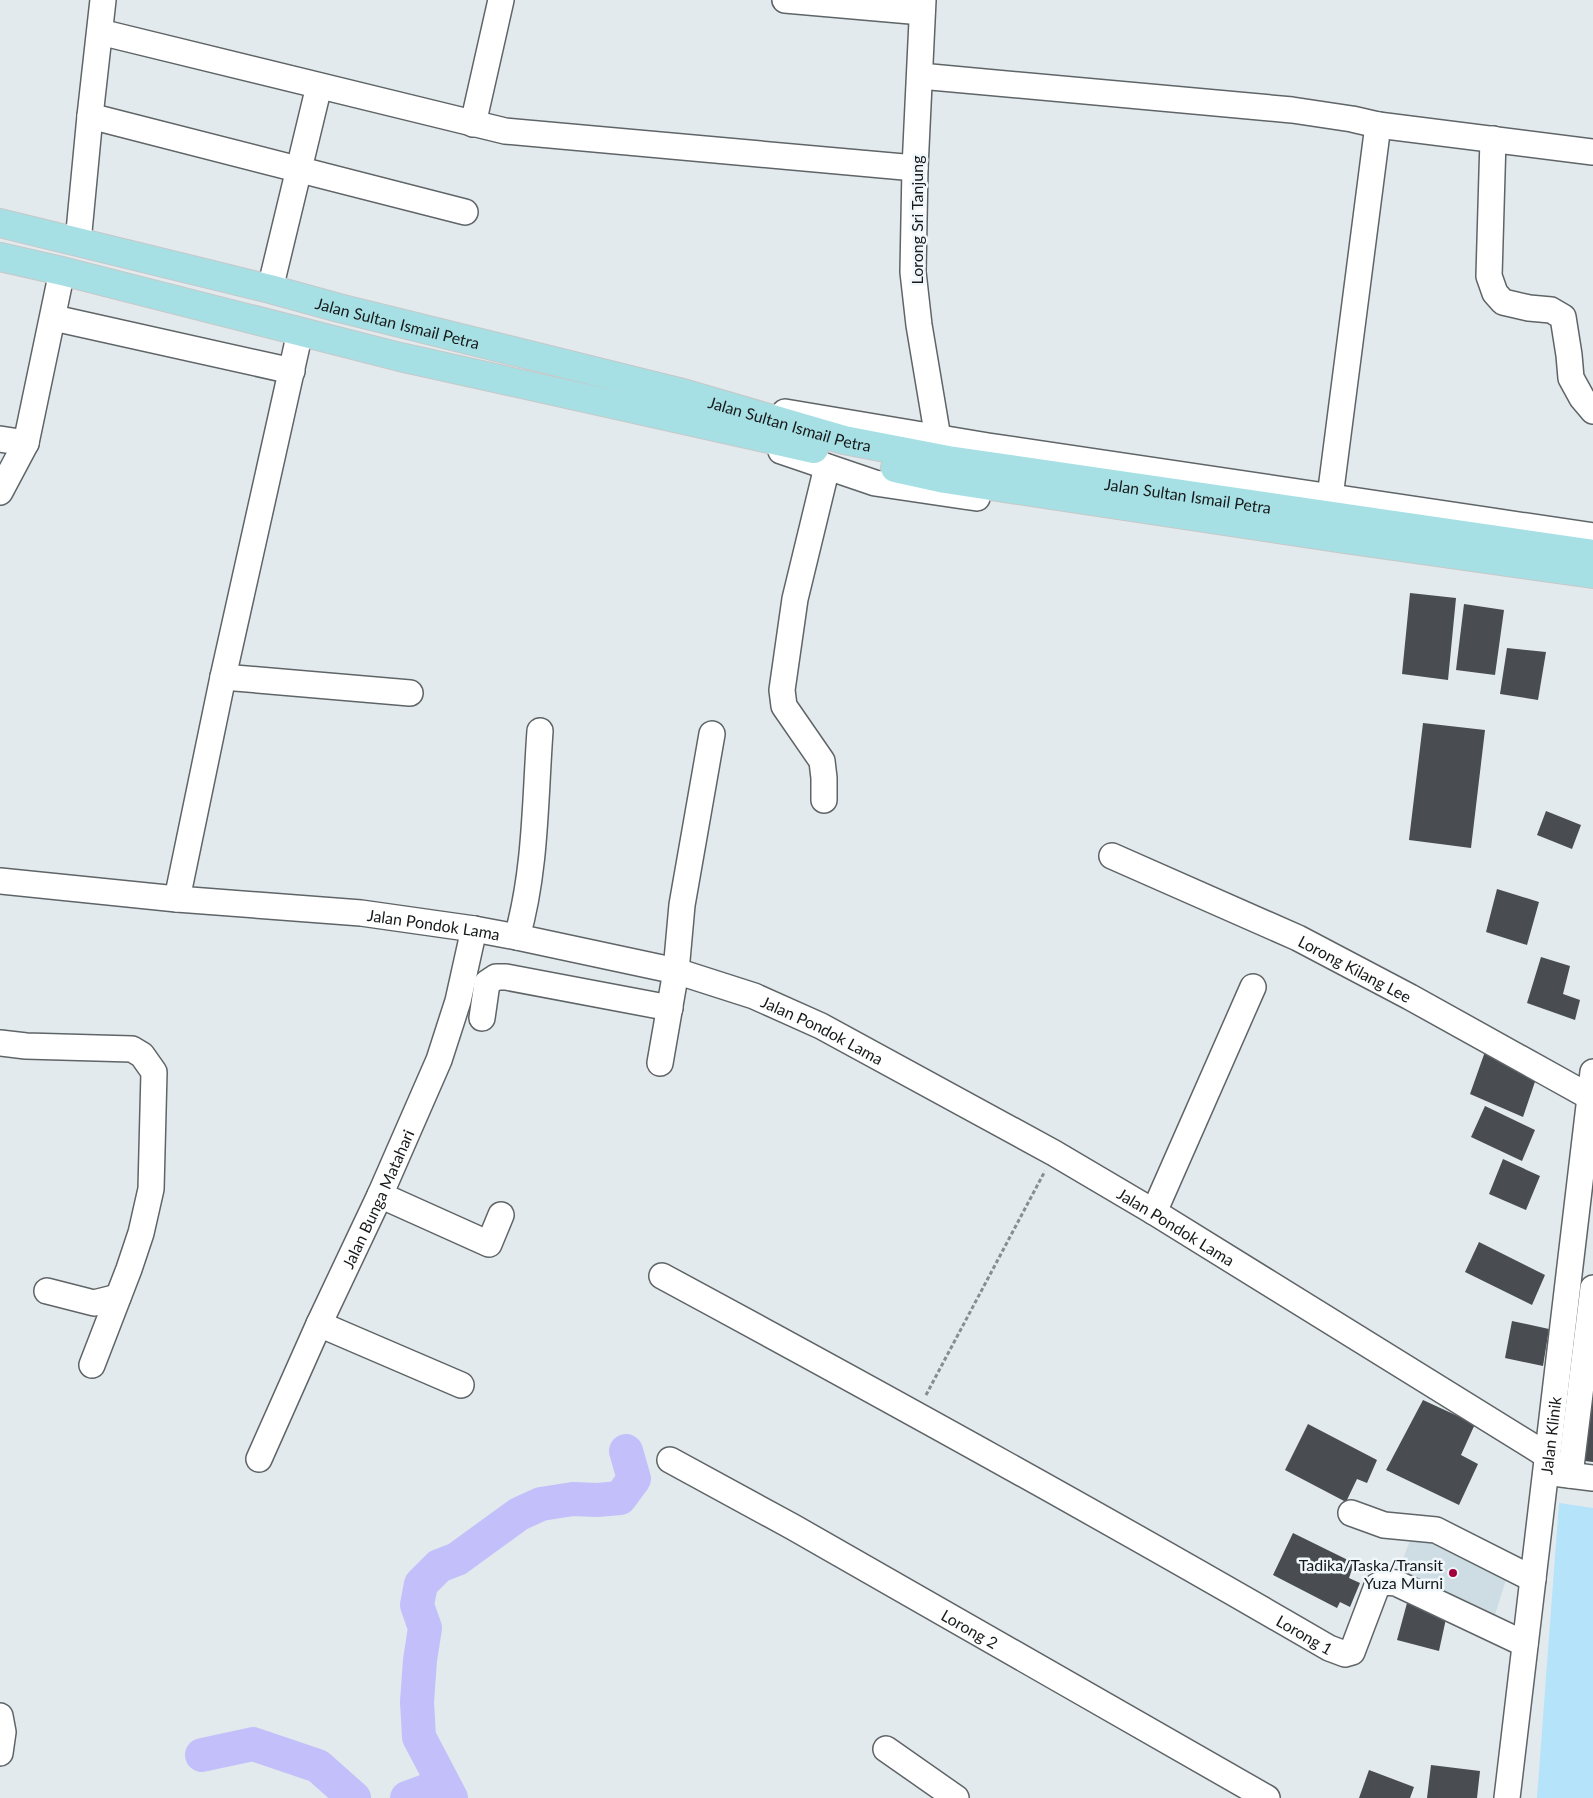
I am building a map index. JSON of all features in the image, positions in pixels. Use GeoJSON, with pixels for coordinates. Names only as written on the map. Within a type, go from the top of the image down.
{"type":"FeatureCollection","features":[{"type":"Feature","properties":{"kind":"main road","name":"Jalan Sultan Ismail Petra"},"geometry":{"type":"LineString","coordinates":[[0,223],[679,392],[844,440],[1344,539],[1593,574]]}},
{"type":"Feature","properties":{"kind":"main road","name":"Jalan Sultan Ismail Petra"},"geometry":{"type":"LineString","coordinates":[[0,257],[400,357],[696,422],[1593,554]]}},
{"type":"Feature","properties":{"kind":"street"},"geometry":{"type":"LineString","coordinates":[[78,242],[103,0]]}},
{"type":"Feature","properties":{"kind":"street"},"geometry":{"type":"LineString","coordinates":[[473,124],[501,0]]}},
{"type":"Feature","properties":{"kind":"street"},"geometry":{"type":"LineString","coordinates":[[785,0],[923,6]]}},
{"type":"Feature","properties":{"kind":"street","name":"Lorong Sri Tanjung"},"geometry":{"type":"LineString","coordinates":[[923,6],[915,168],[914,272],[918,325],[944,459]]}},
{"type":"Feature","properties":{"kind":"street"},"geometry":{"type":"LineString","coordinates":[[100,32],[505,132],[915,168]]}},
{"type":"Feature","properties":{"kind":"street"},"geometry":{"type":"LineString","coordinates":[[920,76],[1292,110],[1378,125],[1593,152]]}},
{"type":"Feature","properties":{"kind":"street"},"geometry":{"type":"LineString","coordinates":[[270,289],[319,86]]}},
{"type":"Feature","properties":{"kind":"street"},"geometry":{"type":"LineString","coordinates":[[90,116],[298,171],[465,212]]}},
{"type":"Feature","properties":{"kind":"street"},"geometry":{"type":"LineString","coordinates":[[1330,498],[1378,125]]}},
{"type":"Feature","properties":{"kind":"street"},"geometry":{"type":"LineString","coordinates":[[1493,139],[1489,276],[1495,293],[1504,302],[1529,308],[1551,310],[1563,317],[1571,378],[1582,398],[1593,411]]}},
{"type":"Feature","properties":{"kind":"street"},"geometry":{"type":"LineString","coordinates":[[0,492],[26,443],[54,318],[62,271]]}},
{"type":"Feature","properties":{"kind":"street"},"geometry":{"type":"LineString","coordinates":[[54,318],[292,371]]}},
{"type":"Feature","properties":{"kind":"street"},"geometry":{"type":"LineString","coordinates":[[177,899],[223,677],[300,332]]}},
{"type":"Feature","properties":{"kind":"street"},"geometry":{"type":"LineString","coordinates":[[696,422],[875,483],[1593,587]]}},
{"type":"Feature","properties":{"kind":"street"},"geometry":{"type":"LineString","coordinates":[[0,439],[26,443]]}},
{"type":"Feature","properties":{"kind":"street"},"geometry":{"type":"LineString","coordinates":[[944,459],[1330,498],[1593,536]]}},
{"type":"Feature","properties":{"kind":"street"},"geometry":{"type":"LineString","coordinates":[[824,800],[822,761],[784,706],[782,690],[795,599],[827,468]]}},
{"type":"Feature","properties":{"kind":"street"},"geometry":{"type":"LineString","coordinates":[[223,677],[410,693]]}},
{"type":"Feature","properties":{"kind":"street"},"geometry":{"type":"LineString","coordinates":[[517,937],[530,879],[540,731]]}},
{"type":"Feature","properties":{"kind":"street"},"geometry":{"type":"LineString","coordinates":[[660,1063],[676,971],[682,906],[712,734]]}},
{"type":"Feature","properties":{"kind":"street","name":"Lorong Kilang Lee"},"geometry":{"type":"LineString","coordinates":[[1112,856],[1298,938],[1410,997],[1590,1097]]}},
{"type":"Feature","properties":{"kind":"street","name":"Jalan Pondok Lama"},"geometry":{"type":"LineString","coordinates":[[1,884],[361,913],[474,929],[676,971],[754,996],[821,1026],[1054,1153],[1154,1212],[1547,1464]]}},
{"type":"Feature","properties":{"kind":"street","name":"Jalan Bunga Matahari"},"geometry":{"type":"LineString","coordinates":[[259,1459],[319,1324],[380,1195],[438,1060],[458,1001],[474,929]]}},
{"type":"Feature","properties":{"kind":"street"},"geometry":{"type":"LineString","coordinates":[[582,991],[587,952]]}},
{"type":"Feature","properties":{"kind":"street"},"geometry":{"type":"LineString","coordinates":[[482,1018],[486,983],[496,977],[506,977],[670,1008]]}},
{"type":"Feature","properties":{"kind":"street"},"geometry":{"type":"LineString","coordinates":[[1154,1212],[1253,987]]}},
{"type":"Feature","properties":{"kind":"street"},"geometry":{"type":"LineString","coordinates":[[0,1043],[26,1046],[132,1049],[142,1055],[154,1072],[151,1189],[130,1269],[92,1366]]}},
{"type":"Feature","properties":{"kind":"street","name":"Jalan Klinik"},"geometry":{"type":"LineString","coordinates":[[1507,1798],[1547,1464],[1582,1256],[1590,1097],[1593,1072]]}},
{"type":"Feature","properties":{"kind":"street"},"geometry":{"type":"LineString","coordinates":[[380,1195],[489,1244],[501,1215]]}},
{"type":"Feature","properties":{"kind":"street"},"geometry":{"type":"LineString","coordinates":[[662,1276],[916,1414]]}},
{"type":"Feature","properties":{"kind":"street"},"geometry":{"type":"LineString","coordinates":[[1547,1464],[1582,1477],[1593,1288]]}},
{"type":"Feature","properties":{"kind":"street"},"geometry":{"type":"LineString","coordinates":[[47,1291],[94,1303],[118,1297]]}},
{"type":"Feature","properties":{"kind":"street"},"geometry":{"type":"LineString","coordinates":[[319,1324],[461,1385]]}},
{"type":"Feature","properties":{"kind":"street","name":"Lorong 1"},"geometry":{"type":"LineString","coordinates":[[916,1414],[1190,1567],[1329,1648],[1346,1654],[1352,1652],[1377,1586],[1386,1582],[1396,1583],[1525,1644]]}},
{"type":"Feature","properties":{"kind":"street","name":"Lorong 2"},"geometry":{"type":"LineString","coordinates":[[670,1460],[802,1532],[1267,1798]]}},
{"type":"Feature","properties":{"kind":"street"},"geometry":{"type":"LineString","coordinates":[[1351,1513],[1384,1526],[1417,1527],[1436,1530],[1533,1579]]}},
{"type":"Feature","properties":{"kind":"street"},"geometry":{"type":"LineString","coordinates":[[0,1716],[3,1732],[0,1753]]}},
{"type":"Feature","properties":{"kind":"street"},"geometry":{"type":"LineString","coordinates":[[886,1750],[956,1798]]}},
{"type":"Feature","properties":{"kind":"path"},"geometry":{"type":"LineString","coordinates":[[916,1414],[1054,1153]]}},
{"type":"Feature","properties":{"kind":"shaded area"},"geometry":{"type":"Polygon","coordinates":[[[1559,1503],[1593,1508],[1593,1798],[1537,1798],[1559,1503]]]}},
{"type":"Feature","properties":{"kind":"shaded area","name":"Tadika/Taska/Transit Yuza Murni"},"geometry":{"type":"Polygon","coordinates":[[[1413,1533],[1510,1567],[1495,1615],[1395,1579],[1413,1533]]]}},
{"type":"Feature","properties":{"kind":"building"},"geometry":{"type":"Polygon","coordinates":[[[1410,593],[1456,598],[1448,680],[1402,674],[1410,593]]]}},
{"type":"Feature","properties":{"kind":"building"},"geometry":{"type":"Polygon","coordinates":[[[1464,604],[1504,610],[1495,675],[1456,670],[1464,604]]]}},
{"type":"Feature","properties":{"kind":"building"},"geometry":{"type":"Polygon","coordinates":[[[1507,648],[1546,652],[1538,700],[1500,694],[1507,648]]]}},
{"type":"Feature","properties":{"kind":"building"},"geometry":{"type":"Polygon","coordinates":[[[1423,723],[1485,730],[1471,848],[1409,840],[1423,723]]]}},
{"type":"Feature","properties":{"kind":"building"},"geometry":{"type":"Polygon","coordinates":[[[1546,811],[1581,825],[1572,849],[1537,835],[1546,811]]]}},
{"type":"Feature","properties":{"kind":"building"},"geometry":{"type":"Polygon","coordinates":[[[1497,889],[1539,902],[1527,945],[1486,932],[1497,889]]]}},
{"type":"Feature","properties":{"kind":"building"},"geometry":{"type":"Polygon","coordinates":[[[1541,957],[1570,966],[1563,994],[1580,1000],[1575,1020],[1527,1003],[1541,957]]]}},
{"type":"Feature","properties":{"kind":"building"},"geometry":{"type":"Polygon","coordinates":[[[1487,1046],[1539,1070],[1523,1117],[1470,1094],[1487,1046]]]}},
{"type":"Feature","properties":{"kind":"building"},"geometry":{"type":"Polygon","coordinates":[[[1485,1106],[1535,1130],[1522,1161],[1471,1137],[1485,1106]]]}},
{"type":"Feature","properties":{"kind":"building"},"geometry":{"type":"Polygon","coordinates":[[[1503,1159],[1540,1176],[1526,1210],[1489,1194],[1503,1159]]]}},
{"type":"Feature","properties":{"kind":"building"},"geometry":{"type":"Polygon","coordinates":[[[1479,1242],[1545,1275],[1532,1305],[1465,1272],[1479,1242]]]}},
{"type":"Feature","properties":{"kind":"building"},"geometry":{"type":"Polygon","coordinates":[[[1512,1321],[1549,1329],[1543,1366],[1505,1358],[1512,1321]]]}},
{"type":"Feature","properties":{"kind":"building"},"geometry":{"type":"Polygon","coordinates":[[[1593,1350],[1593,1462],[1577,1460],[1593,1350]]]}},
{"type":"Feature","properties":{"kind":"building"},"geometry":{"type":"Polygon","coordinates":[[[1423,1400],[1475,1424],[1461,1455],[1478,1464],[1459,1505],[1386,1470],[1423,1400]]]}},
{"type":"Feature","properties":{"kind":"building"},"geometry":{"type":"Polygon","coordinates":[[[1308,1424],[1377,1460],[1367,1483],[1357,1479],[1346,1502],[1285,1470],[1308,1424]]]}},
{"type":"Feature","properties":{"kind":"building"},"geometry":{"type":"Polygon","coordinates":[[[1293,1533],[1354,1563],[1349,1578],[1360,1583],[1350,1607],[1340,1602],[1337,1608],[1273,1575],[1293,1533]]]}},
{"type":"Feature","properties":{"kind":"building"},"geometry":{"type":"Polygon","coordinates":[[[1407,1603],[1447,1614],[1439,1651],[1397,1640],[1407,1603]]]}},
{"type":"Feature","properties":{"kind":"building"},"geometry":{"type":"Polygon","coordinates":[[[1431,1765],[1480,1771],[1477,1798],[1427,1798],[1431,1765]]]}},
{"type":"Feature","properties":{"kind":"building"},"geometry":{"type":"Polygon","coordinates":[[[1369,1770],[1414,1787],[1410,1798],[1359,1798],[1369,1770]]]}},
{"type":"Feature","properties":{"kind":"waterway"},"geometry":{"type":"LineString","coordinates":[[451,1798],[419,1737],[417,1702],[420,1660],[425,1628],[417,1605],[421,1584],[439,1566],[457,1559],[519,1514],[541,1504],[573,1499],[597,1500],[620,1498],[634,1479],[626,1451]]}},
{"type":"Feature","properties":{"kind":"waterway"},"geometry":{"type":"LineString","coordinates":[[202,1755],[253,1744],[318,1766],[354,1798]]}},
{"type":"Feature","properties":{"kind":"waterway"},"geometry":{"type":"LineString","coordinates":[[407,1798],[426,1791],[445,1798]]}},
{"type":"Feature","properties":{"kind":"place","name":"Tadika/Taska/Transit Yuza Murni"},"geometry":{"type":"Point","coordinates":[1453,1573]}}]}
